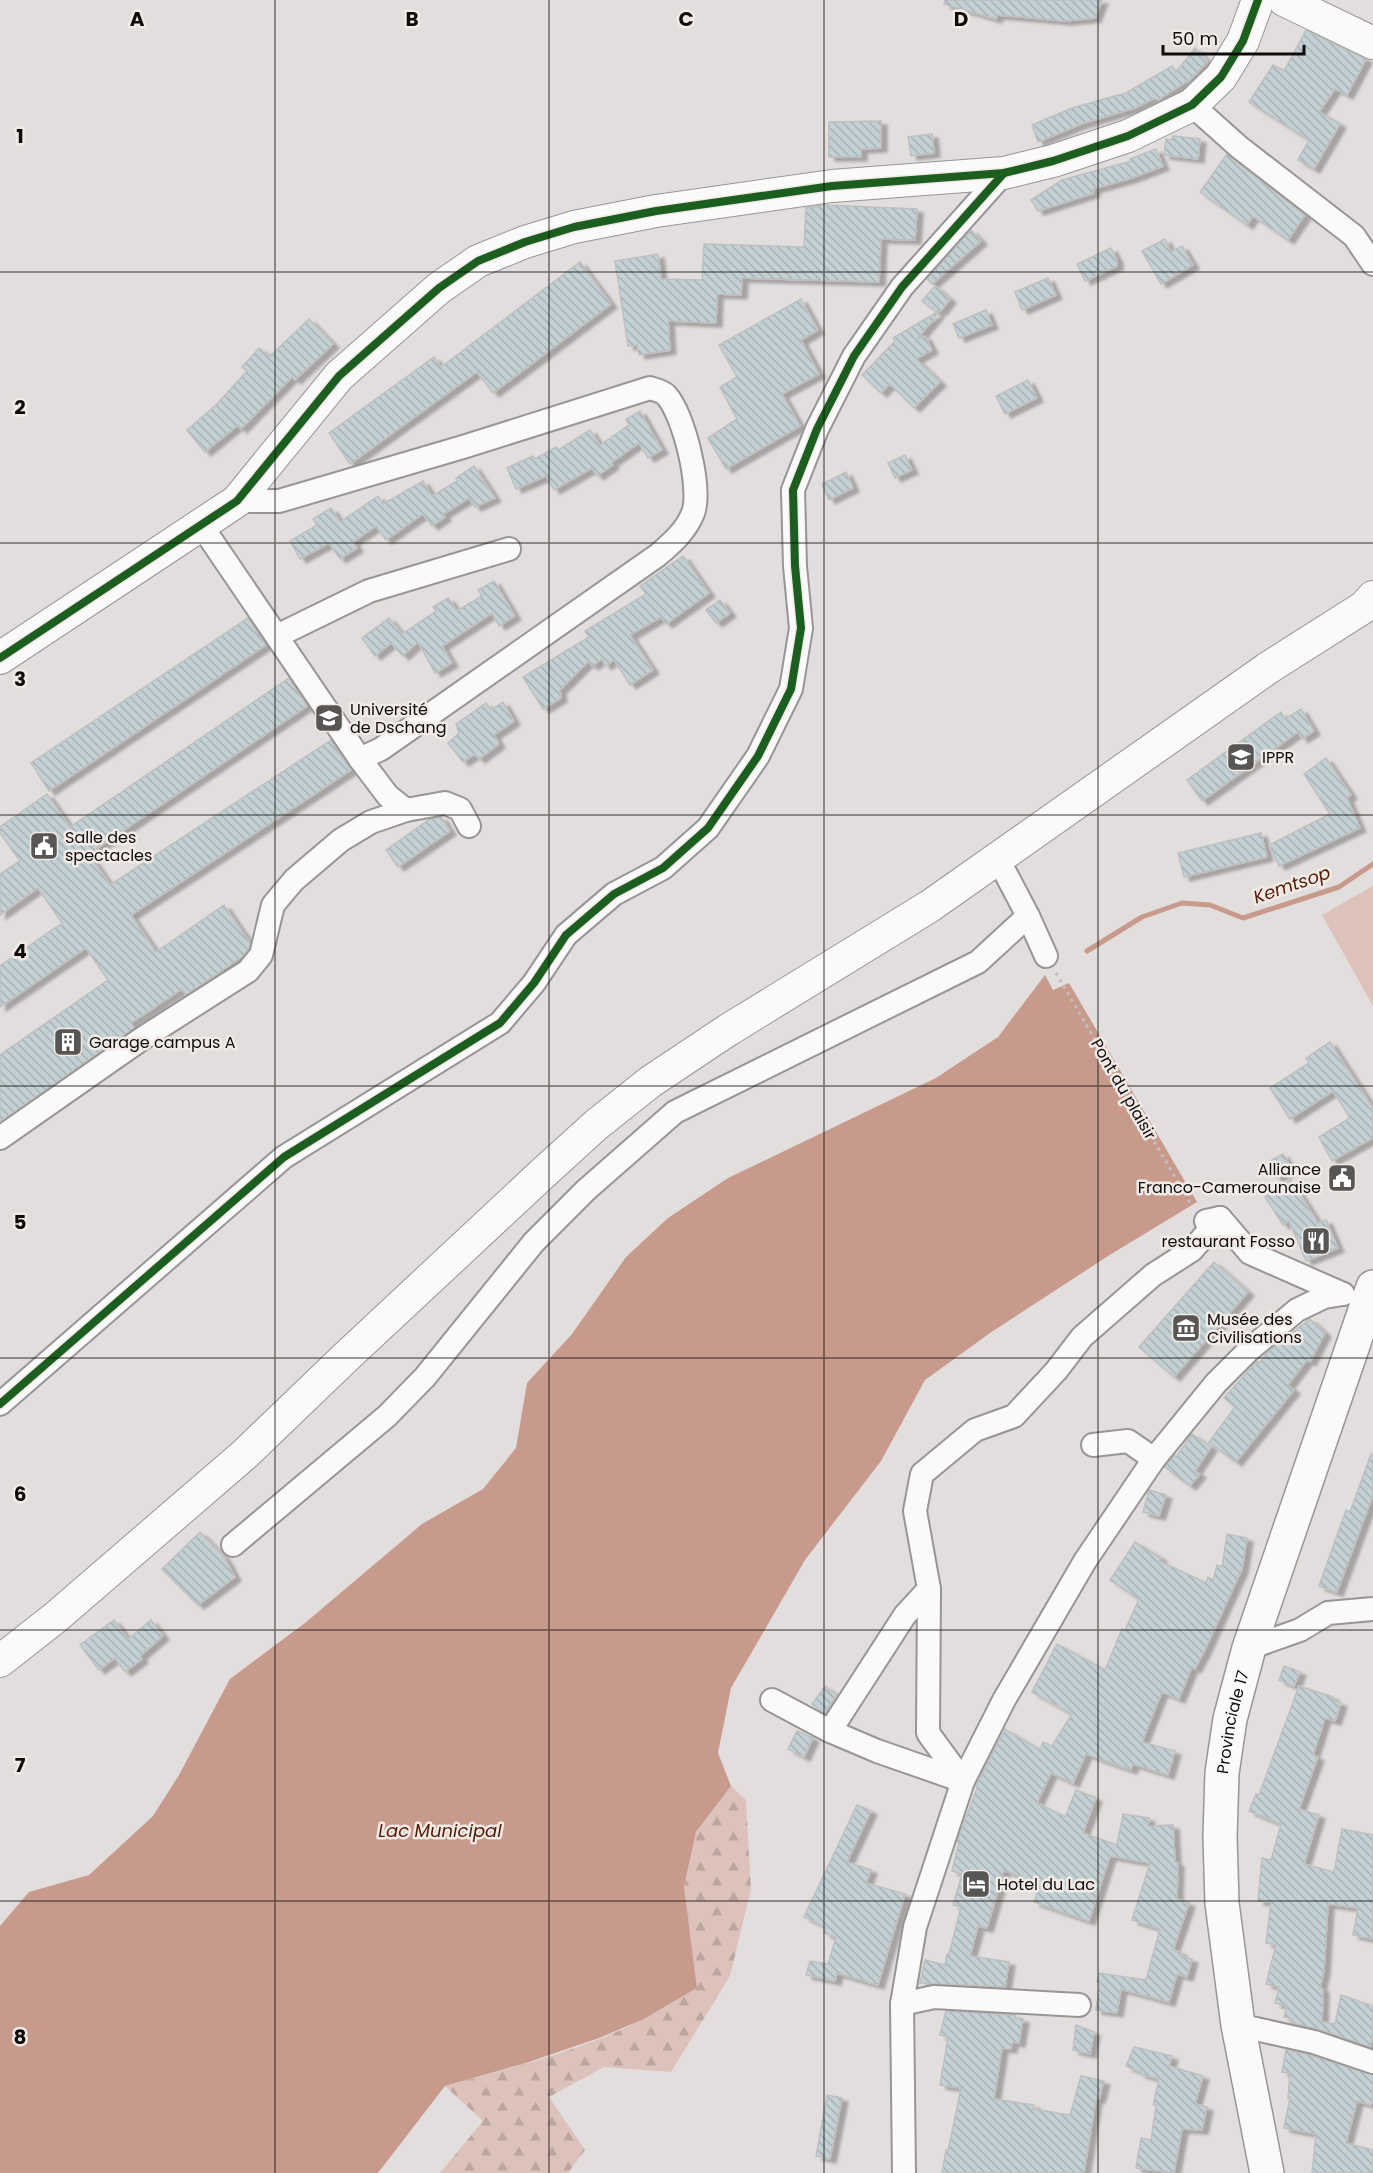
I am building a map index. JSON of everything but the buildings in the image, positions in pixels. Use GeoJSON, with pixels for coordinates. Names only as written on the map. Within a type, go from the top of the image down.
{"type":"FeatureCollection","features":[{"type":"Feature","properties":{"kind":"main road"},"geometry":{"type":"LineString","coordinates":[[0,658],[237,501],[339,376],[439,288],[478,261],[525,242],[574,227],[656,211],[832,186],[1004,173],[1053,161],[1128,136],[1192,105],[1221,77],[1243,41],[1258,0]]}},
{"type":"Feature","properties":{"kind":"main road"},"geometry":{"type":"LineString","coordinates":[[1284,0],[1373,43]]}},
{"type":"Feature","properties":{"kind":"main road"},"geometry":{"type":"LineString","coordinates":[[1328,0],[1373,22]]}},
{"type":"Feature","properties":{"kind":"main road"},"geometry":{"type":"LineString","coordinates":[[0,1661],[74,1602],[245,1454],[346,1356],[596,1125],[660,1075],[728,1030],[930,906],[1268,668],[1364,607],[1373,597]]}},
{"type":"Feature","properties":{"kind":"main road","name":"Provinciale 17"},"geometry":{"type":"LineString","coordinates":[[1267,2173],[1238,2025],[1222,1903],[1220,1837],[1222,1773],[1229,1730],[1250,1648],[1361,1295]]}},
{"type":"Feature","properties":{"kind":"street"},"geometry":{"type":"LineString","coordinates":[[1192,105],[1239,147],[1354,236],[1373,264]]}},
{"type":"Feature","properties":{"kind":"street"},"geometry":{"type":"LineString","coordinates":[[0,1404],[284,1157],[500,1023],[534,983],[566,935],[614,894],[663,867],[708,828],[758,756],[791,689],[801,628],[795,566],[793,490],[817,429],[854,356],[902,287],[1004,173]]}},
{"type":"Feature","properties":{"kind":"street"},"geometry":{"type":"LineString","coordinates":[[237,501],[279,501],[463,447],[650,388],[665,393],[674,405],[693,467],[697,492],[694,511],[687,526],[658,555],[381,749],[360,759]]}},
{"type":"Feature","properties":{"kind":"street"},"geometry":{"type":"LineString","coordinates":[[201,525],[360,759],[388,796],[406,810]]}},
{"type":"Feature","properties":{"kind":"street"},"geometry":{"type":"LineString","coordinates":[[277,636],[369,591],[509,549]]}},
{"type":"Feature","properties":{"kind":"street"},"geometry":{"type":"LineString","coordinates":[[0,1138],[143,1038],[248,971],[261,955],[273,905],[294,879],[341,840],[371,822],[406,810],[445,803],[460,809],[469,826]]}},
{"type":"Feature","properties":{"kind":"street"},"geometry":{"type":"LineString","coordinates":[[998,859],[1046,956]]}},
{"type":"Feature","properties":{"kind":"street"},"geometry":{"type":"LineString","coordinates":[[233,1545],[387,1416],[425,1377],[534,1242],[586,1190],[675,1112],[978,962],[1028,916]]}},
{"type":"Feature","properties":{"kind":"street"},"geometry":{"type":"LineString","coordinates":[[963,1781],[928,1733],[929,1589],[915,1511],[922,1474],[975,1430],[1014,1416],[1056,1371],[1082,1337],[1153,1275],[1192,1250],[1211,1220],[1250,1253],[1361,1295]]}},
{"type":"Feature","properties":{"kind":"street"},"geometry":{"type":"LineString","coordinates":[[904,2173],[902,2004],[915,1926],[963,1781],[1004,1700],[1085,1560],[1154,1459],[1216,1383],[1249,1350],[1297,1310],[1324,1297],[1361,1295]]}},
{"type":"Feature","properties":{"kind":"street"},"geometry":{"type":"LineString","coordinates":[[1093,1445],[1128,1441],[1154,1459]]}},
{"type":"Feature","properties":{"kind":"street"},"geometry":{"type":"LineString","coordinates":[[830,1731],[905,1615],[929,1589]]}},
{"type":"Feature","properties":{"kind":"street"},"geometry":{"type":"LineString","coordinates":[[1250,1648],[1300,1630],[1328,1613],[1369,1608],[1373,1610]]}},
{"type":"Feature","properties":{"kind":"street"},"geometry":{"type":"LineString","coordinates":[[772,1700],[830,1731],[877,1751],[963,1781]]}},
{"type":"Feature","properties":{"kind":"street"},"geometry":{"type":"LineString","coordinates":[[902,2004],[934,1997],[1079,2005]]}},
{"type":"Feature","properties":{"kind":"street"},"geometry":{"type":"LineString","coordinates":[[1238,2025],[1314,2042],[1373,2062]]}},
{"type":"Feature","properties":{"kind":"green space"},"geometry":{"type":"Polygon","coordinates":[[[1373,886],[1373,1006],[1322,915],[1373,886]]]}},
{"type":"Feature","properties":{"kind":"green space"},"geometry":{"type":"Polygon","coordinates":[[[731,1786],[746,1800],[751,1889],[730,1976],[671,2072],[604,2067],[549,2097],[585,2150],[568,2173],[440,2173],[483,2121],[445,2086],[598,2040],[652,2015],[697,1988],[684,1887],[696,1832],[731,1786]]]}},
{"type":"Feature","properties":{"kind":"water","name":"Lac Municipal"},"geometry":{"type":"Polygon","coordinates":[[[1045,975],[1053,990],[1069,983],[1197,1202],[1108,1256],[990,1333],[925,1380],[881,1461],[805,1560],[731,1688],[718,1753],[731,1786],[696,1832],[684,1887],[697,1988],[644,2019],[599,2038],[526,2063],[445,2086],[378,2173],[0,2173],[0,1926],[29,1892],[89,1875],[153,1816],[179,1775],[230,1679],[305,1623],[422,1524],[483,1489],[516,1448],[527,1383],[572,1334],[626,1257],[668,1218],[728,1178],[936,1078],[998,1037],[1045,975]]]}},
{"type":"Feature","properties":{"kind":"waterway","name":"Kemtsop"},"geometry":{"type":"LineString","coordinates":[[1087,951],[1142,917],[1182,903],[1210,905],[1243,918],[1339,887],[1373,864]]}},
{"type":"Feature","properties":{"kind":"cycle path"},"geometry":{"type":"LineString","coordinates":[[0,658],[237,501],[339,376],[439,288],[478,261],[525,242],[574,227],[656,211],[832,186],[1004,173],[1053,161],[1128,136],[1192,105],[1221,77],[1243,41],[1258,0]]}},
{"type":"Feature","properties":{"kind":"cycle path"},"geometry":{"type":"LineString","coordinates":[[0,1404],[284,1157],[500,1023],[534,983],[566,935],[614,894],[663,868],[708,828],[758,756],[791,689],[801,628],[795,566],[793,490],[817,429],[854,356],[902,287],[1004,173]]}},
{"type":"Feature","properties":{"kind":"place","name":"Université de Dschang"},"geometry":{"type":"Point","coordinates":[329,718]}},
{"type":"Feature","properties":{"kind":"place","name":"IPPR"},"geometry":{"type":"Point","coordinates":[1241,757]}},
{"type":"Feature","properties":{"kind":"place","name":"Salle des spectacles"},"geometry":{"type":"Point","coordinates":[44,846]}},
{"type":"Feature","properties":{"kind":"place","name":"Garage campus A"},"geometry":{"type":"Point","coordinates":[68,1042]}},
{"type":"Feature","properties":{"kind":"place","name":"Alliance Franco-Camerounaise"},"geometry":{"type":"Point","coordinates":[1342,1178]}},
{"type":"Feature","properties":{"kind":"place","name":"restaurant Fosso"},"geometry":{"type":"Point","coordinates":[1316,1241]}},
{"type":"Feature","properties":{"kind":"place","name":"Musée des Civilisations"},"geometry":{"type":"Point","coordinates":[1186,1328]}},
{"type":"Feature","properties":{"kind":"place","name":"Hotel du Lac"},"geometry":{"type":"Point","coordinates":[976,1884]}}]}
